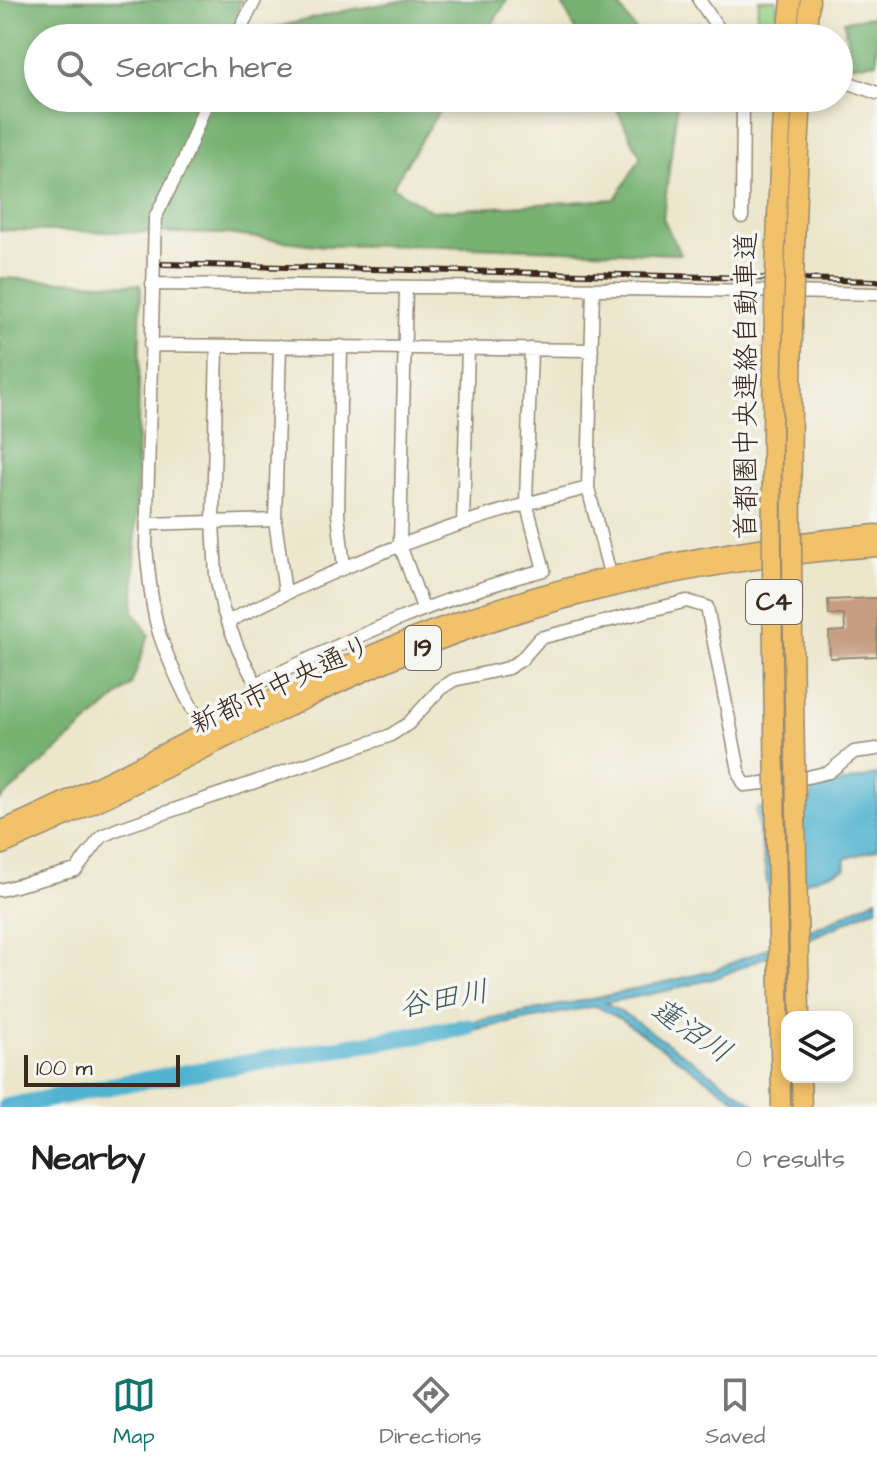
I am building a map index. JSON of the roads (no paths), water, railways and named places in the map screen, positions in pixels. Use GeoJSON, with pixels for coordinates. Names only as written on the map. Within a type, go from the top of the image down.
{"type":"FeatureCollection","features":[{"type":"Feature","properties":{"kind":"highway"},"geometry":{"type":"LineString","coordinates":[[788,24],[791,0]]}},
{"type":"Feature","properties":{"kind":"highway"},"geometry":{"type":"LineString","coordinates":[[807,24],[810,0]]}},
{"type":"Feature","properties":{"kind":"highway","name":"首都圏中央連絡自動車道"},"geometry":{"type":"LineString","coordinates":[[781,1107],[772,366],[775,221],[782,112]]}},
{"type":"Feature","properties":{"kind":"highway","name":"首都圏中央連絡自動車道"},"geometry":{"type":"LineString","coordinates":[[800,1011],[792,366],[794,222],[801,112]]}},
{"type":"Feature","properties":{"kind":"highway"},"geometry":{"type":"LineString","coordinates":[[801,1083],[802,1107]]}},
{"type":"Feature","properties":{"kind":"main road","name":"新都市中央通り"},"geometry":{"type":"LineString","coordinates":[[0,847],[81,811],[349,663],[400,642],[516,601],[610,574],[739,548],[877,533]]}},
{"type":"Feature","properties":{"kind":"main road","name":"新都市中央通り"},"geometry":{"type":"LineString","coordinates":[[0,830],[401,657],[518,615],[608,590],[731,564],[825,551],[877,548]]}},
{"type":"Feature","properties":{"kind":"street"},"geometry":{"type":"LineString","coordinates":[[243,24],[255,0]]}},
{"type":"Feature","properties":{"kind":"street"},"geometry":{"type":"LineString","coordinates":[[699,0],[715,24]]}},
{"type":"Feature","properties":{"kind":"street"},"geometry":{"type":"LineString","coordinates":[[853,84],[877,93]]}},
{"type":"Feature","properties":{"kind":"street"},"geometry":{"type":"LineString","coordinates":[[203,112],[184,160],[155,218],[146,547],[159,632],[209,739]]}},
{"type":"Feature","properties":{"kind":"street"},"geometry":{"type":"LineString","coordinates":[[742,217],[743,112]]}},
{"type":"Feature","properties":{"kind":"street"},"geometry":{"type":"LineString","coordinates":[[152,284],[877,294]]}},
{"type":"Feature","properties":{"kind":"street"},"geometry":{"type":"LineString","coordinates":[[406,288],[400,545],[423,608]]}},
{"type":"Feature","properties":{"kind":"street"},"geometry":{"type":"LineString","coordinates":[[593,289],[588,488],[610,574]]}},
{"type":"Feature","properties":{"kind":"street"},"geometry":{"type":"LineString","coordinates":[[150,345],[592,350]]}},
{"type":"Feature","properties":{"kind":"street"},"geometry":{"type":"LineString","coordinates":[[217,346],[213,522],[216,576],[227,622],[256,684],[423,608],[544,570],[526,502],[531,349]]}},
{"type":"Feature","properties":{"kind":"street"},"geometry":{"type":"LineString","coordinates":[[280,346],[275,520],[285,593]]}},
{"type":"Feature","properties":{"kind":"street"},"geometry":{"type":"LineString","coordinates":[[341,346],[338,514],[344,567]]}},
{"type":"Feature","properties":{"kind":"street"},"geometry":{"type":"LineString","coordinates":[[463,523],[468,348]]}},
{"type":"Feature","properties":{"kind":"street"},"geometry":{"type":"LineString","coordinates":[[227,622],[285,593],[400,545],[526,502],[588,488]]}},
{"type":"Feature","properties":{"kind":"street"},"geometry":{"type":"LineString","coordinates":[[147,524],[275,520]]}},
{"type":"Feature","properties":{"kind":"street"},"geometry":{"type":"LineString","coordinates":[[0,890],[76,870],[102,836],[118,829],[389,736],[408,724],[440,689],[454,680],[508,668],[521,660],[540,638],[687,601],[707,607],[740,776],[745,785],[829,772],[854,752],[877,749]]}},
{"type":"Feature","properties":{"kind":"water"},"geometry":{"type":"Polygon","coordinates":[[[877,775],[877,849],[844,859],[846,868],[769,894],[756,811],[759,808],[811,801],[812,789],[877,775]]]}},
{"type":"Feature","properties":{"kind":"water"},"geometry":{"type":"Polygon","coordinates":[[[877,898],[877,907],[716,978],[605,1003],[759,1107],[747,1107],[623,1021],[596,1006],[446,1035],[444,1027],[597,998],[713,971],[834,920],[877,898]]]}},
{"type":"Feature","properties":{"kind":"waterway","name":"谷田川"},"geometry":{"type":"LineString","coordinates":[[7,1107],[121,1084],[467,1027]]}},
{"type":"Feature","properties":{"kind":"railway"},"geometry":{"type":"LineString","coordinates":[[163,264],[877,281]]}},
{"type":"Feature","properties":{"kind":"water label","name":"蓮沼川"},"geometry":{"type":"Point","coordinates":[691,1031]}}]}
